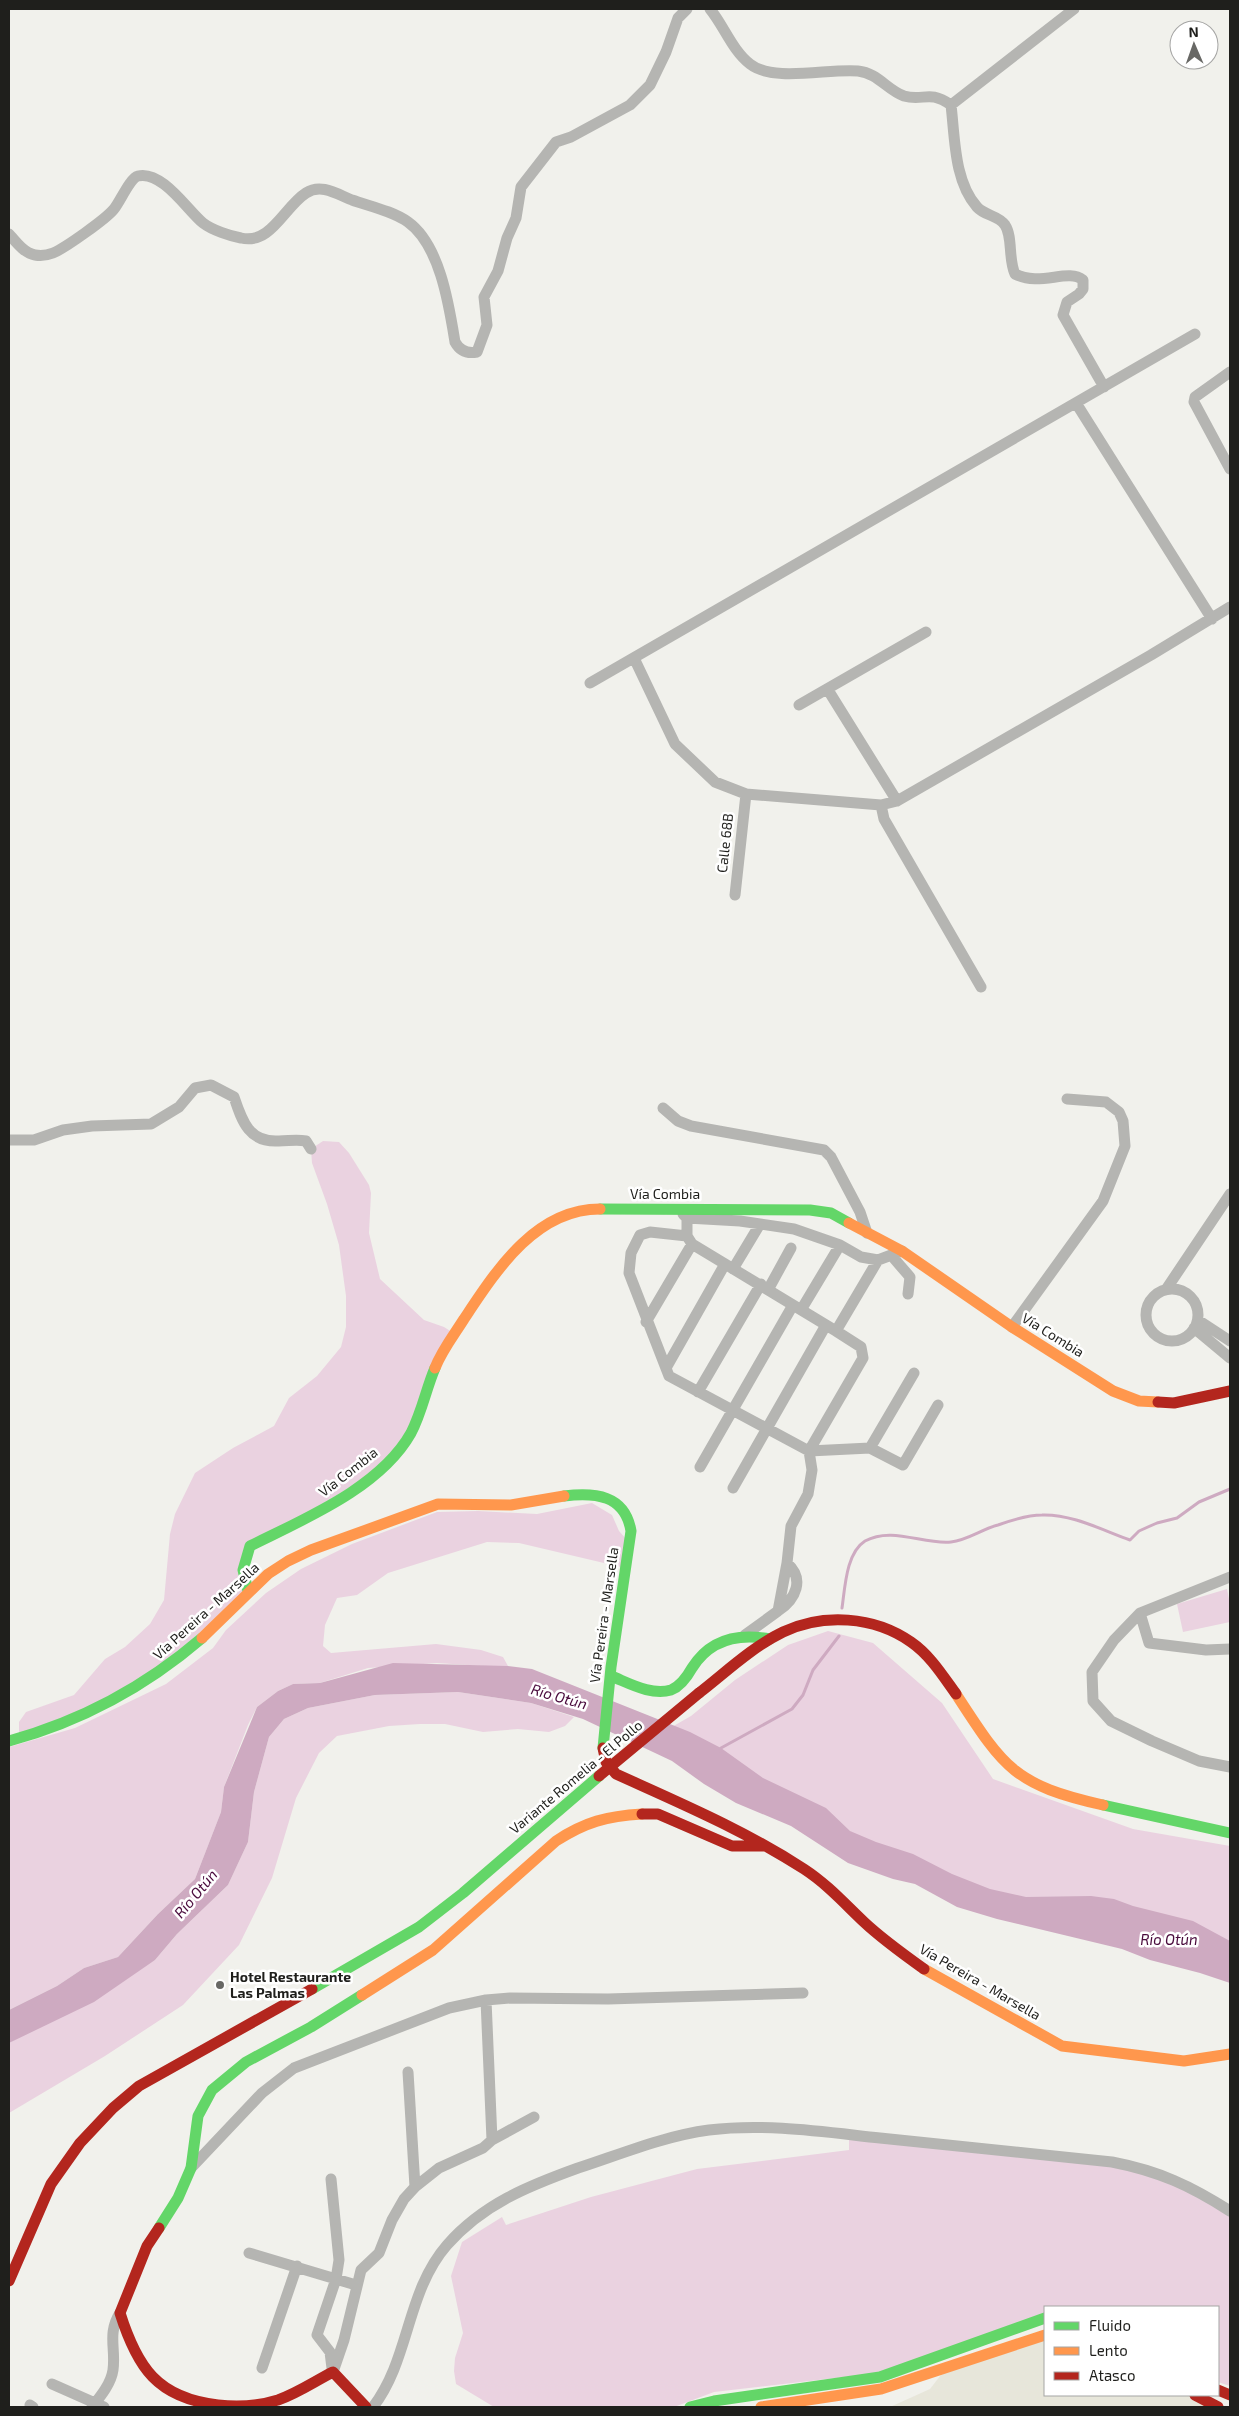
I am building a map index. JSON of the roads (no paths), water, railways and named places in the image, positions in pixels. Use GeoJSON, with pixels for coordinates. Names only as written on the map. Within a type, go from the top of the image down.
{"type":"FeatureCollection","features":[{"type":"Feature","properties":{"kind":"main road","name":"Vía Combia"},"geometry":{"type":"LineString","coordinates":[[248,1591],[243,1570],[250,1546],[329,1507],[375,1473],[411,1434],[421,1413],[436,1365],[495,1271],[522,1242],[567,1214],[586,1209],[676,1208],[823,1211],[831,1213],[902,1251],[1012,1327],[1113,1391],[1139,1401],[1174,1403],[1230,1391]]}},
{"type":"Feature","properties":{"kind":"main road","name":"Vía Pereira - Marsella"},"geometry":{"type":"LineString","coordinates":[[9,1741],[47,1731],[82,1716],[141,1685],[168,1668],[223,1619],[248,1591],[278,1566],[309,1552],[428,1506],[468,1503],[511,1505],[568,1494],[601,1496],[614,1502],[626,1513],[631,1531],[610,1676],[604,1735],[604,1756],[609,1767],[616,1774],[735,1828],[804,1869],[834,1891],[864,1922],[890,1944],[930,1973],[1062,2046],[1184,2061],[1230,2054]]}},
{"type":"Feature","properties":{"kind":"main road","name":"Variante Romelia - El Pollo"},"geometry":{"type":"LineString","coordinates":[[9,2281],[51,2184],[82,2138],[117,2103],[139,2086],[361,1962],[418,1927],[463,1893],[598,1776],[698,1693],[770,1639],[797,1627],[831,1621],[867,1623],[890,1630],[910,1642],[928,1656],[994,1750],[1019,1775],[1035,1784],[1078,1800],[1230,1833]]}},
{"type":"Feature","properties":{"kind":"main road"},"geometry":{"type":"LineString","coordinates":[[610,1676],[652,1690],[674,1689],[684,1681],[702,1654],[728,1639],[744,1635],[770,1639]]}},
{"type":"Feature","properties":{"kind":"main road"},"geometry":{"type":"LineString","coordinates":[[366,2407],[333,2372],[278,2400],[257,2404],[227,2405],[195,2401],[169,2391],[147,2372],[131,2348],[120,2314],[148,2246],[178,2198],[191,2168],[198,2116],[212,2090],[246,2062],[311,2028],[433,1950],[556,1841],[574,1829],[598,1820],[640,1814],[658,1814],[732,1846],[765,1846]]}},
{"type":"Feature","properties":{"kind":"main road"},"geometry":{"type":"LineString","coordinates":[[690,2407],[714,2401],[880,2377],[1044,2318]]}},
{"type":"Feature","properties":{"kind":"main road"},"geometry":{"type":"LineString","coordinates":[[761,2407],[881,2389],[1044,2335]]}},
{"type":"Feature","properties":{"kind":"main road"},"geometry":{"type":"LineString","coordinates":[[1197,2396],[1218,2407]]}},
{"type":"Feature","properties":{"kind":"street"},"geometry":{"type":"LineString","coordinates":[[9,234],[28,253],[35,255],[54,253],[114,210],[132,179],[137,176],[146,176],[181,198],[203,223],[248,239],[267,233],[284,213],[306,193],[322,188],[406,221],[422,234],[433,252],[455,342],[461,350],[472,353],[477,352],[487,324],[484,297],[498,271],[507,238],[516,218],[521,186],[556,142],[571,137],[630,106],[650,85],[666,52],[678,18],[687,9]]}},
{"type":"Feature","properties":{"kind":"street"},"geometry":{"type":"LineString","coordinates":[[710,9],[740,54],[751,66],[776,73],[862,71],[877,76],[890,89],[906,96],[932,95],[951,105]]}},
{"type":"Feature","properties":{"kind":"street"},"geometry":{"type":"LineString","coordinates":[[951,105],[1074,9]]}},
{"type":"Feature","properties":{"kind":"street"},"geometry":{"type":"LineString","coordinates":[[951,105],[959,166],[966,190],[981,213],[994,217],[1005,225],[1008,232],[1012,266],[1015,274],[1038,280],[1075,276],[1083,280],[1083,289],[1067,302],[1063,315],[1104,387]]}},
{"type":"Feature","properties":{"kind":"street"},"geometry":{"type":"LineString","coordinates":[[590,683],[1195,334]]}},
{"type":"Feature","properties":{"kind":"street"},"geometry":{"type":"LineString","coordinates":[[1230,372],[1195,397],[1194,402],[1230,469]]}},
{"type":"Feature","properties":{"kind":"street"},"geometry":{"type":"LineString","coordinates":[[1076,403],[1212,619]]}},
{"type":"Feature","properties":{"kind":"street"},"geometry":{"type":"LineString","coordinates":[[634,658],[675,744],[715,782],[746,794],[881,805],[897,801],[1230,607]]}},
{"type":"Feature","properties":{"kind":"street"},"geometry":{"type":"LineString","coordinates":[[799,705],[926,632]]}},
{"type":"Feature","properties":{"kind":"street"},"geometry":{"type":"LineString","coordinates":[[828,690],[897,801]]}},
{"type":"Feature","properties":{"kind":"street","name":"Calle 68B"},"geometry":{"type":"LineString","coordinates":[[735,895],[746,794]]}},
{"type":"Feature","properties":{"kind":"street"},"geometry":{"type":"LineString","coordinates":[[881,805],[884,818],[981,987]]}},
{"type":"Feature","properties":{"kind":"street"},"geometry":{"type":"LineString","coordinates":[[9,1140],[34,1140],[63,1130],[92,1126],[151,1124],[179,1107],[196,1088],[211,1085],[234,1097],[243,1124],[261,1140],[277,1142],[297,1139],[306,1141],[311,1148]]}},
{"type":"Feature","properties":{"kind":"street"},"geometry":{"type":"LineString","coordinates":[[1012,1327],[1103,1201],[1125,1146],[1123,1122],[1119,1112],[1106,1102],[1067,1099]]}},
{"type":"Feature","properties":{"kind":"street"},"geometry":{"type":"LineString","coordinates":[[663,1108],[678,1121],[691,1126],[824,1150],[831,1157],[860,1212],[867,1232]]}},
{"type":"Feature","properties":{"kind":"street"},"geometry":{"type":"LineString","coordinates":[[1166,1288],[1178,1289],[1192,1297],[1196,1304],[1196,1324],[1181,1339],[1173,1341],[1164,1340],[1150,1330],[1146,1322],[1147,1305],[1152,1296],[1166,1288],[1230,1194]]}},
{"type":"Feature","properties":{"kind":"street"},"geometry":{"type":"LineString","coordinates":[[676,1208],[688,1218],[794,1229],[840,1245],[861,1257],[878,1260],[902,1251]]}},
{"type":"Feature","properties":{"kind":"street"},"geometry":{"type":"LineString","coordinates":[[646,1322],[689,1240],[688,1218]]}},
{"type":"Feature","properties":{"kind":"street"},"geometry":{"type":"LineString","coordinates":[[666,1368],[729,1266],[760,1224]]}},
{"type":"Feature","properties":{"kind":"street"},"geometry":{"type":"LineString","coordinates":[[744,1635],[778,1611],[788,1563],[791,1526],[808,1494],[812,1470],[809,1451],[863,1358],[861,1347],[689,1240],[650,1232],[640,1235],[631,1253],[629,1273],[646,1322],[669,1376],[809,1451],[870,1448],[903,1465],[938,1405]]}},
{"type":"Feature","properties":{"kind":"street"},"geometry":{"type":"LineString","coordinates":[[700,1467],[733,1410],[797,1308],[840,1245]]}},
{"type":"Feature","properties":{"kind":"street"},"geometry":{"type":"LineString","coordinates":[[698,1392],[791,1248]]}},
{"type":"Feature","properties":{"kind":"street"},"geometry":{"type":"LineString","coordinates":[[891,1255],[910,1277],[908,1294]]}},
{"type":"Feature","properties":{"kind":"street"},"geometry":{"type":"LineString","coordinates":[[733,1488],[767,1429],[831,1328],[878,1260]]}},
{"type":"Feature","properties":{"kind":"street"},"geometry":{"type":"LineString","coordinates":[[1196,1324],[1230,1341]]}},
{"type":"Feature","properties":{"kind":"street"},"geometry":{"type":"LineString","coordinates":[[1196,1324],[1230,1358]]}},
{"type":"Feature","properties":{"kind":"street"},"geometry":{"type":"LineString","coordinates":[[870,1448],[914,1373]]}},
{"type":"Feature","properties":{"kind":"street"},"geometry":{"type":"LineString","coordinates":[[1230,1577],[1140,1613],[1114,1640],[1092,1672],[1092,1701],[1111,1721],[1152,1742],[1199,1762],[1230,1767]]}},
{"type":"Feature","properties":{"kind":"street"},"geometry":{"type":"LineString","coordinates":[[1140,1613],[1149,1643],[1206,1650],[1230,1649]]}},
{"type":"Feature","properties":{"kind":"street"},"geometry":{"type":"LineString","coordinates":[[191,2168],[262,2093],[294,2068],[448,2008],[486,2000],[608,1999],[803,1993]]}},
{"type":"Feature","properties":{"kind":"street"},"geometry":{"type":"LineString","coordinates":[[486,2000],[492,2140]]}},
{"type":"Feature","properties":{"kind":"street"},"geometry":{"type":"LineString","coordinates":[[408,2072],[415,2187]]}},
{"type":"Feature","properties":{"kind":"street"},"geometry":{"type":"LineString","coordinates":[[333,2372],[344,2340],[361,2270],[379,2253],[397,2211],[415,2187],[439,2168],[483,2148],[492,2140],[534,2117]]}},
{"type":"Feature","properties":{"kind":"street"},"geometry":{"type":"LineString","coordinates":[[372,2407],[384,2393],[395,2369],[425,2276],[444,2247],[477,2216],[523,2188],[629,2151],[695,2132],[735,2128],[802,2130],[1112,2162],[1138,2167],[1177,2180],[1230,2211]]}},
{"type":"Feature","properties":{"kind":"street"},"geometry":{"type":"LineString","coordinates":[[331,2179],[339,2260],[336,2278],[317,2336],[330,2352],[333,2372]]}},
{"type":"Feature","properties":{"kind":"street"},"geometry":{"type":"LineString","coordinates":[[249,2253],[356,2285]]}},
{"type":"Feature","properties":{"kind":"street"},"geometry":{"type":"LineString","coordinates":[[262,2368],[297,2266]]}},
{"type":"Feature","properties":{"kind":"street"},"geometry":{"type":"LineString","coordinates":[[52,2384],[97,2406],[113,2370],[112,2326],[120,2314]]}},
{"type":"Feature","properties":{"kind":"water","name":"Río Otún"},"geometry":{"type":"Polygon","coordinates":[[[393,1663],[508,1666],[532,1669],[690,1732],[721,1748],[763,1778],[826,1808],[850,1831],[913,1854],[952,1874],[990,1889],[1026,1897],[1091,1896],[1114,1899],[1133,1906],[1193,1921],[1230,1941],[1230,1983],[1150,1960],[1122,1949],[997,1919],[957,1907],[915,1884],[893,1879],[848,1863],[791,1826],[736,1803],[704,1784],[672,1761],[583,1719],[531,1703],[458,1692],[375,1695],[308,1708],[284,1719],[269,1737],[254,1792],[248,1842],[228,1885],[177,1934],[155,1960],[94,2002],[9,2043],[9,2010],[57,1986],[84,1968],[118,1957],[158,1914],[195,1879],[221,1812],[224,1787],[257,1707],[278,1691],[293,1684],[320,1683],[393,1663]]]}},
{"type":"Feature","properties":{"kind":"waterway"},"geometry":{"type":"LineString","coordinates":[[842,1608],[850,1562],[859,1547],[865,1541],[875,1537],[886,1535],[951,1542],[1014,1520],[1031,1516],[1053,1515],[1098,1527],[1130,1540],[1139,1531],[1157,1523],[1177,1518],[1199,1502],[1230,1489]]}},
{"type":"Feature","properties":{"kind":"waterway"},"geometry":{"type":"LineString","coordinates":[[720,1751],[721,1748],[792,1709],[803,1695],[813,1670],[839,1636]]}},
{"type":"Feature","properties":{"kind":"place","name":"Hotel Restaurante Las Palmas"},"geometry":{"type":"Point","coordinates":[220,1985]}}]}
